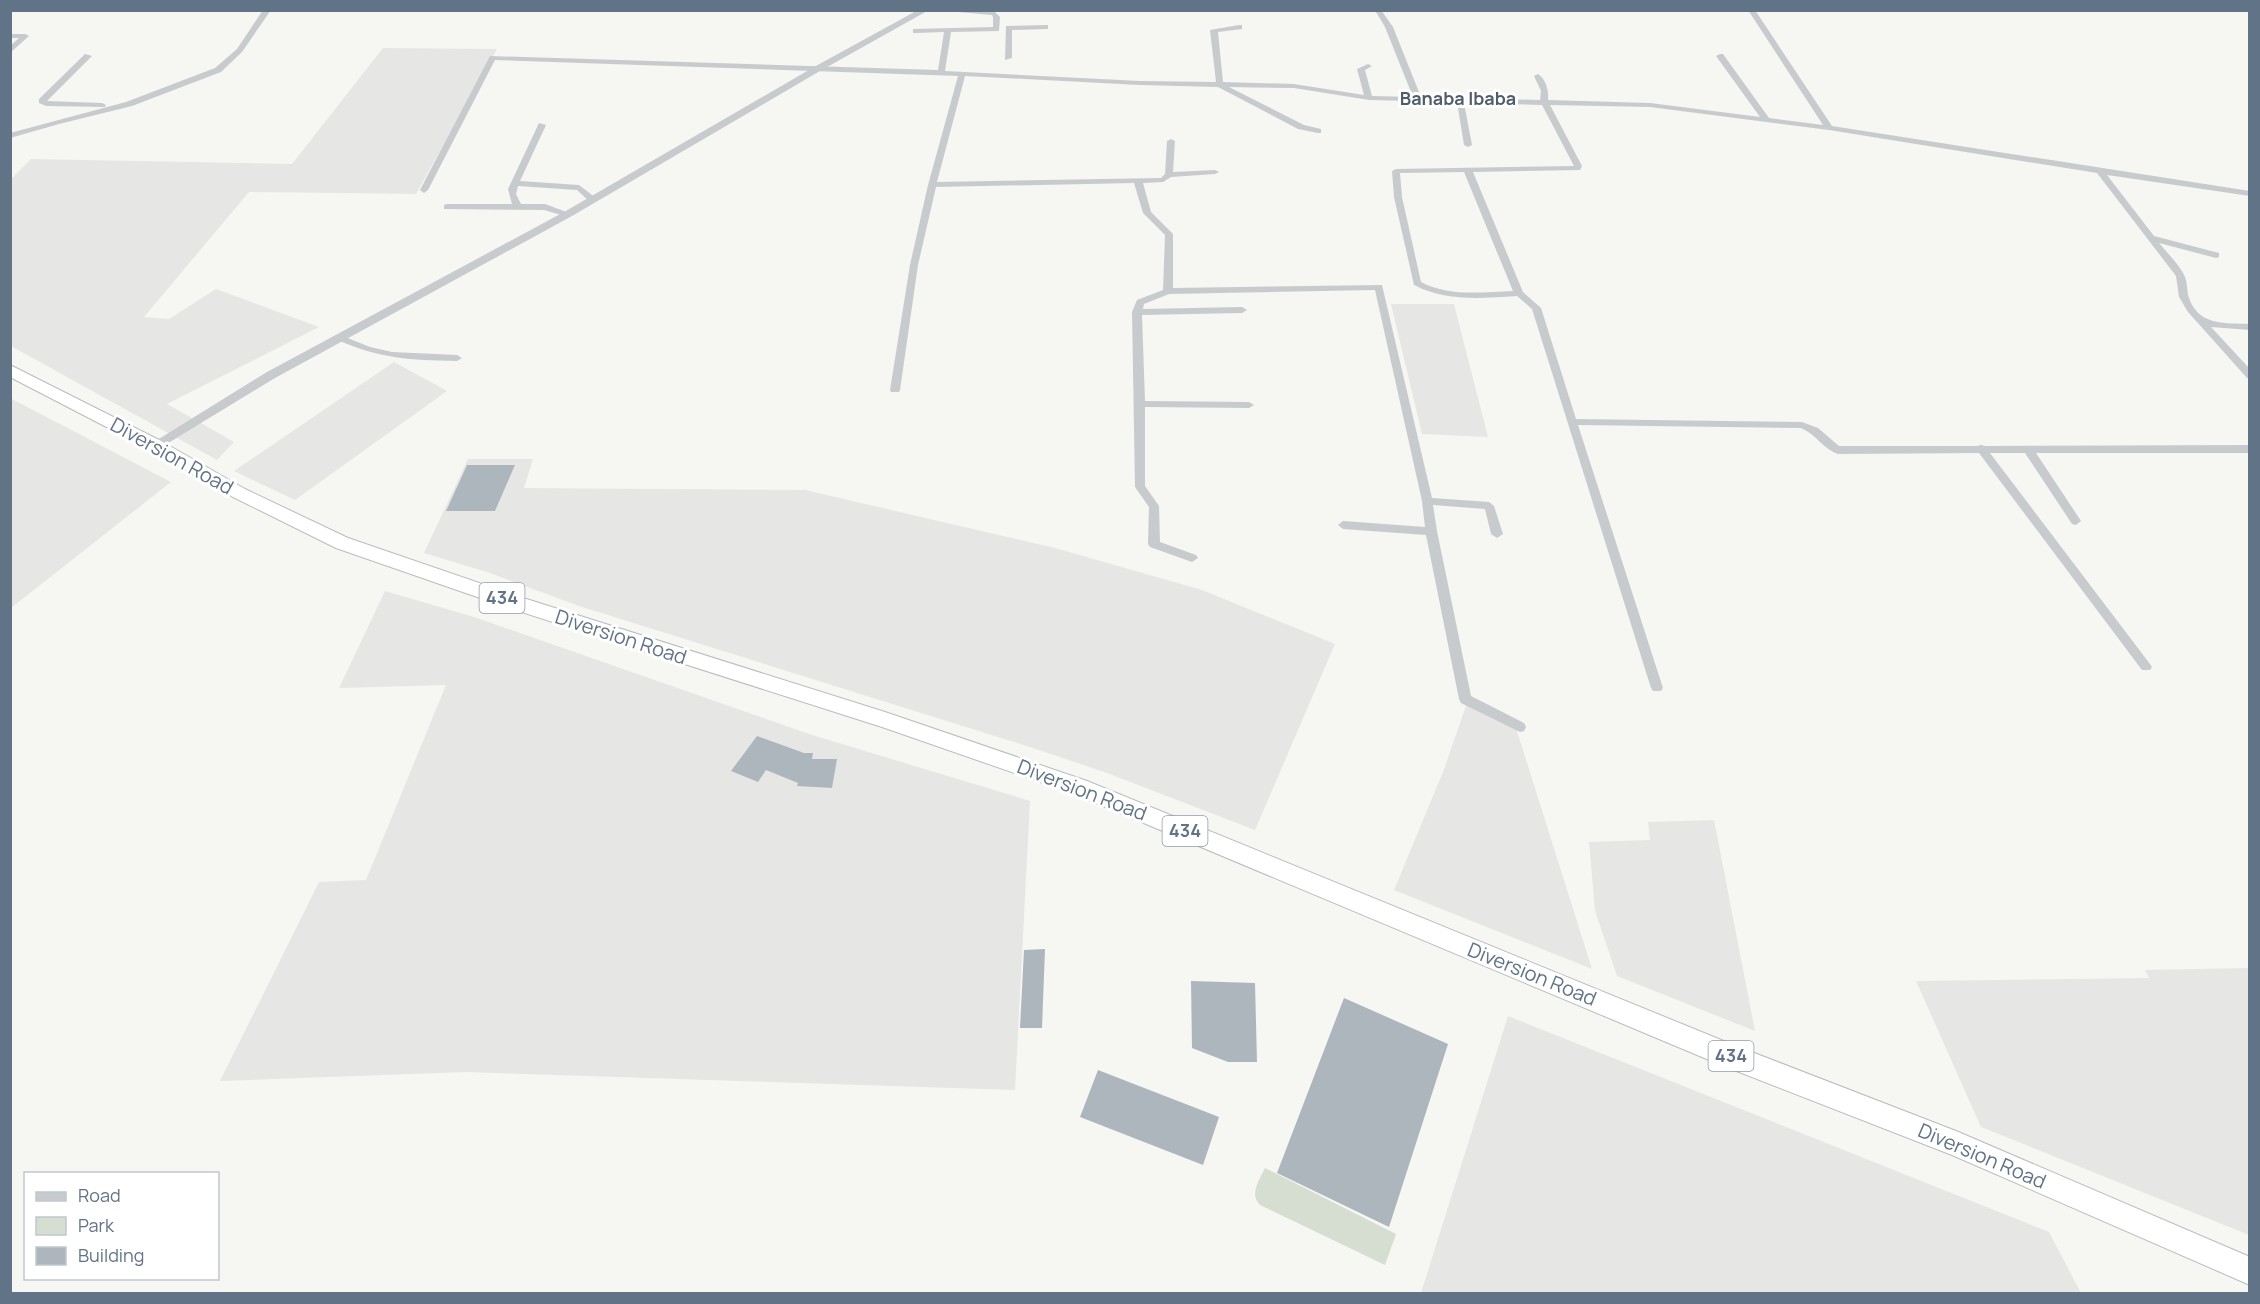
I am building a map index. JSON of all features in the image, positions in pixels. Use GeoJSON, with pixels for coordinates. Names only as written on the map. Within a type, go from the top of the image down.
{"type":"FeatureCollection","features":[{"type":"Feature","properties":{"kind":"highway","name":"Diversion Road"},"geometry":{"type":"LineString","coordinates":[[10,370],[155,445],[239,493],[342,543],[513,602],[885,720],[1079,787],[1410,922],[1508,966],[1956,1144],[2250,1271]]}},
{"type":"Feature","properties":{"kind":"street"},"geometry":{"type":"LineString","coordinates":[[10,136],[121,105],[201,77],[227,64],[260,23],[262,14],[268,10]]}},
{"type":"Feature","properties":{"kind":"street"},"geometry":{"type":"LineString","coordinates":[[155,445],[271,375],[568,214],[817,69],[925,10]]}},
{"type":"Feature","properties":{"kind":"street"},"geometry":{"type":"LineString","coordinates":[[939,10],[994,13],[997,17],[996,29]]}},
{"type":"Feature","properties":{"kind":"street"},"geometry":{"type":"LineString","coordinates":[[1751,10],[1829,128]]}},
{"type":"Feature","properties":{"kind":"street"},"geometry":{"type":"LineString","coordinates":[[1380,12],[1389,27],[1418,100]]}},
{"type":"Feature","properties":{"kind":"street"},"geometry":{"type":"LineString","coordinates":[[916,31],[1045,27]]}},
{"type":"Feature","properties":{"kind":"street"},"geometry":{"type":"LineString","coordinates":[[1220,85],[1214,30],[1239,27]]}},
{"type":"Feature","properties":{"kind":"street"},"geometry":{"type":"LineString","coordinates":[[1008,28],[1008,58]]}},
{"type":"Feature","properties":{"kind":"street"},"geometry":{"type":"LineString","coordinates":[[941,74],[948,30]]}},
{"type":"Feature","properties":{"kind":"street"},"geometry":{"type":"LineString","coordinates":[[10,36],[25,36],[10,51]]}},
{"type":"Feature","properties":{"kind":"street"},"geometry":{"type":"LineString","coordinates":[[88,56],[48,94],[43,103],[121,105]]}},
{"type":"Feature","properties":{"kind":"street"},"geometry":{"type":"LineString","coordinates":[[1720,56],[1767,121]]}},
{"type":"Feature","properties":{"kind":"street"},"geometry":{"type":"LineString","coordinates":[[424,190],[493,58],[1294,86],[1369,98],[1650,105],[1829,128],[2249,194]]}},
{"type":"Feature","properties":{"kind":"street"},"geometry":{"type":"LineString","coordinates":[[1368,66],[1361,69],[1369,98]]}},
{"type":"Feature","properties":{"kind":"street"},"geometry":{"type":"LineString","coordinates":[[895,390],[915,265],[932,185],[962,75]]}},
{"type":"Feature","properties":{"kind":"street"},"geometry":{"type":"LineString","coordinates":[[1519,293],[1475,295],[1441,292],[1427,290],[1417,283],[1398,197],[1396,171],[1577,168],[1544,101],[1545,91],[1538,76]]}},
{"type":"Feature","properties":{"kind":"street"},"geometry":{"type":"LineString","coordinates":[[1220,85],[1301,127],[1318,131]]}},
{"type":"Feature","properties":{"kind":"street"},"geometry":{"type":"LineString","coordinates":[[1460,100],[1468,145]]}},
{"type":"Feature","properties":{"kind":"street"},"geometry":{"type":"LineString","coordinates":[[517,206],[512,194],[531,145],[542,125]]}},
{"type":"Feature","properties":{"kind":"street"},"geometry":{"type":"LineString","coordinates":[[1169,175],[1171,141]]}},
{"type":"Feature","properties":{"kind":"street"},"geometry":{"type":"LineString","coordinates":[[1468,171],[1519,293],[1536,308],[1657,688]]}},
{"type":"Feature","properties":{"kind":"street"},"geometry":{"type":"LineString","coordinates":[[2100,171],[2180,276],[2184,297],[2191,310],[2250,376]]}},
{"type":"Feature","properties":{"kind":"street"},"geometry":{"type":"LineString","coordinates":[[932,185],[1163,180],[1169,175],[1215,172]]}},
{"type":"Feature","properties":{"kind":"street"},"geometry":{"type":"LineString","coordinates":[[1138,181],[1147,213],[1169,234],[1168,291]]}},
{"type":"Feature","properties":{"kind":"street"},"geometry":{"type":"LineString","coordinates":[[516,183],[579,189],[593,200]]}},
{"type":"Feature","properties":{"kind":"street"},"geometry":{"type":"LineString","coordinates":[[447,207],[545,207],[568,214]]}},
{"type":"Feature","properties":{"kind":"street"},"geometry":{"type":"LineString","coordinates":[[2151,238],[2216,255]]}},
{"type":"Feature","properties":{"kind":"street"},"geometry":{"type":"LineString","coordinates":[[1192,558],[1154,544],[1155,511],[1153,503],[1140,487],[1137,312],[1140,302],[1168,291],[1379,286],[1427,501],[1465,699],[1520,727]]}},
{"type":"Feature","properties":{"kind":"street"},"geometry":{"type":"LineString","coordinates":[[1137,312],[1242,310]]}},
{"type":"Feature","properties":{"kind":"street"},"geometry":{"type":"LineString","coordinates":[[2202,322],[2220,326],[2250,327]]}},
{"type":"Feature","properties":{"kind":"street"},"geometry":{"type":"LineString","coordinates":[[340,338],[371,351],[382,353],[412,357],[457,358]]}},
{"type":"Feature","properties":{"kind":"street"},"geometry":{"type":"LineString","coordinates":[[1140,404],[1249,405]]}},
{"type":"Feature","properties":{"kind":"street"},"geometry":{"type":"LineString","coordinates":[[1574,422],[1802,425],[1819,432],[1831,447],[1838,450],[2250,449]]}},
{"type":"Feature","properties":{"kind":"street"},"geometry":{"type":"LineString","coordinates":[[1981,448],[2146,667]]}},
{"type":"Feature","properties":{"kind":"street"},"geometry":{"type":"LineString","coordinates":[[2028,449],[2076,520]]}},
{"type":"Feature","properties":{"kind":"street"},"geometry":{"type":"LineString","coordinates":[[1427,501],[1488,506],[1497,534]]}},
{"type":"Feature","properties":{"kind":"street"},"geometry":{"type":"LineString","coordinates":[[1343,525],[1397,531],[1431,531]]}},
{"type":"Feature","properties":{"kind":"shaded area"},"geometry":{"type":"Polygon","coordinates":[[[383,48],[497,49],[416,194],[249,192],[144,317],[169,319],[216,289],[319,327],[167,404],[234,442],[217,460],[11,346],[11,179],[31,159],[292,164],[383,48]]]}},
{"type":"Feature","properties":{"kind":"shaded area"},"geometry":{"type":"Polygon","coordinates":[[[1391,304],[1454,304],[1488,437],[1422,434],[1391,304]]]}},
{"type":"Feature","properties":{"kind":"shaded area"},"geometry":{"type":"Polygon","coordinates":[[[394,362],[447,391],[295,500],[234,471],[394,362]]]}},
{"type":"Feature","properties":{"kind":"shaded area"},"geometry":{"type":"Polygon","coordinates":[[[10,398],[171,482],[11,608],[10,608],[10,398]]]}},
{"type":"Feature","properties":{"kind":"shaded area"},"geometry":{"type":"Polygon","coordinates":[[[468,459],[533,459],[524,488],[805,490],[1055,548],[1202,590],[1335,644],[1255,830],[1107,773],[1033,748],[579,606],[490,573],[424,553],[468,459]]]}},
{"type":"Feature","properties":{"kind":"shaded area"},"geometry":{"type":"Polygon","coordinates":[[[385,591],[474,617],[809,734],[1030,801],[1015,1090],[466,1072],[220,1081],[319,882],[366,880],[446,685],[339,688],[385,591]]]}},
{"type":"Feature","properties":{"kind":"shaded area"},"geometry":{"type":"Polygon","coordinates":[[[1467,703],[1516,728],[1592,969],[1394,890],[1443,772],[1467,703]]]}},
{"type":"Feature","properties":{"kind":"shaded area"},"geometry":{"type":"Polygon","coordinates":[[[1714,820],[1755,1031],[1617,976],[1595,911],[1589,842],[1650,840],[1648,822],[1714,820]]]}},
{"type":"Feature","properties":{"kind":"shaded area"},"geometry":{"type":"Polygon","coordinates":[[[2249,968],[2249,1235],[1981,1127],[1916,981],[2149,978],[2145,970],[2249,968]]]}},
{"type":"Feature","properties":{"kind":"shaded area"},"geometry":{"type":"Polygon","coordinates":[[[1508,1016],[2049,1232],[2081,1293],[1421,1293],[1508,1016]]]}},
{"type":"Feature","properties":{"kind":"green space"},"geometry":{"type":"Polygon","coordinates":[[[1265,1168],[1396,1234],[1385,1265],[1260,1205],[1255,1192],[1265,1168]]]}},
{"type":"Feature","properties":{"kind":"building"},"geometry":{"type":"Polygon","coordinates":[[[467,465],[515,465],[495,511],[446,511],[467,465]]]}},
{"type":"Feature","properties":{"kind":"building"},"geometry":{"type":"Polygon","coordinates":[[[757,736],[804,753],[813,753],[812,759],[837,759],[832,788],[797,786],[798,783],[766,770],[758,782],[731,771],[757,736]]]}},
{"type":"Feature","properties":{"kind":"building"},"geometry":{"type":"Polygon","coordinates":[[[1045,949],[1042,1028],[1020,1028],[1024,950],[1045,949]]]}},
{"type":"Feature","properties":{"kind":"building"},"geometry":{"type":"Polygon","coordinates":[[[1191,981],[1255,983],[1257,1062],[1228,1062],[1192,1048],[1191,981]]]}},
{"type":"Feature","properties":{"kind":"building"},"geometry":{"type":"Polygon","coordinates":[[[1344,998],[1448,1044],[1389,1227],[1277,1173],[1344,998]]]}},
{"type":"Feature","properties":{"kind":"building"},"geometry":{"type":"Polygon","coordinates":[[[1098,1070],[1219,1117],[1203,1165],[1080,1117],[1098,1070]]]}},
{"type":"Feature","properties":{"kind":"district","name":"Banaba Ibaba"},"geometry":{"type":"Point","coordinates":[1458,99]}}]}
